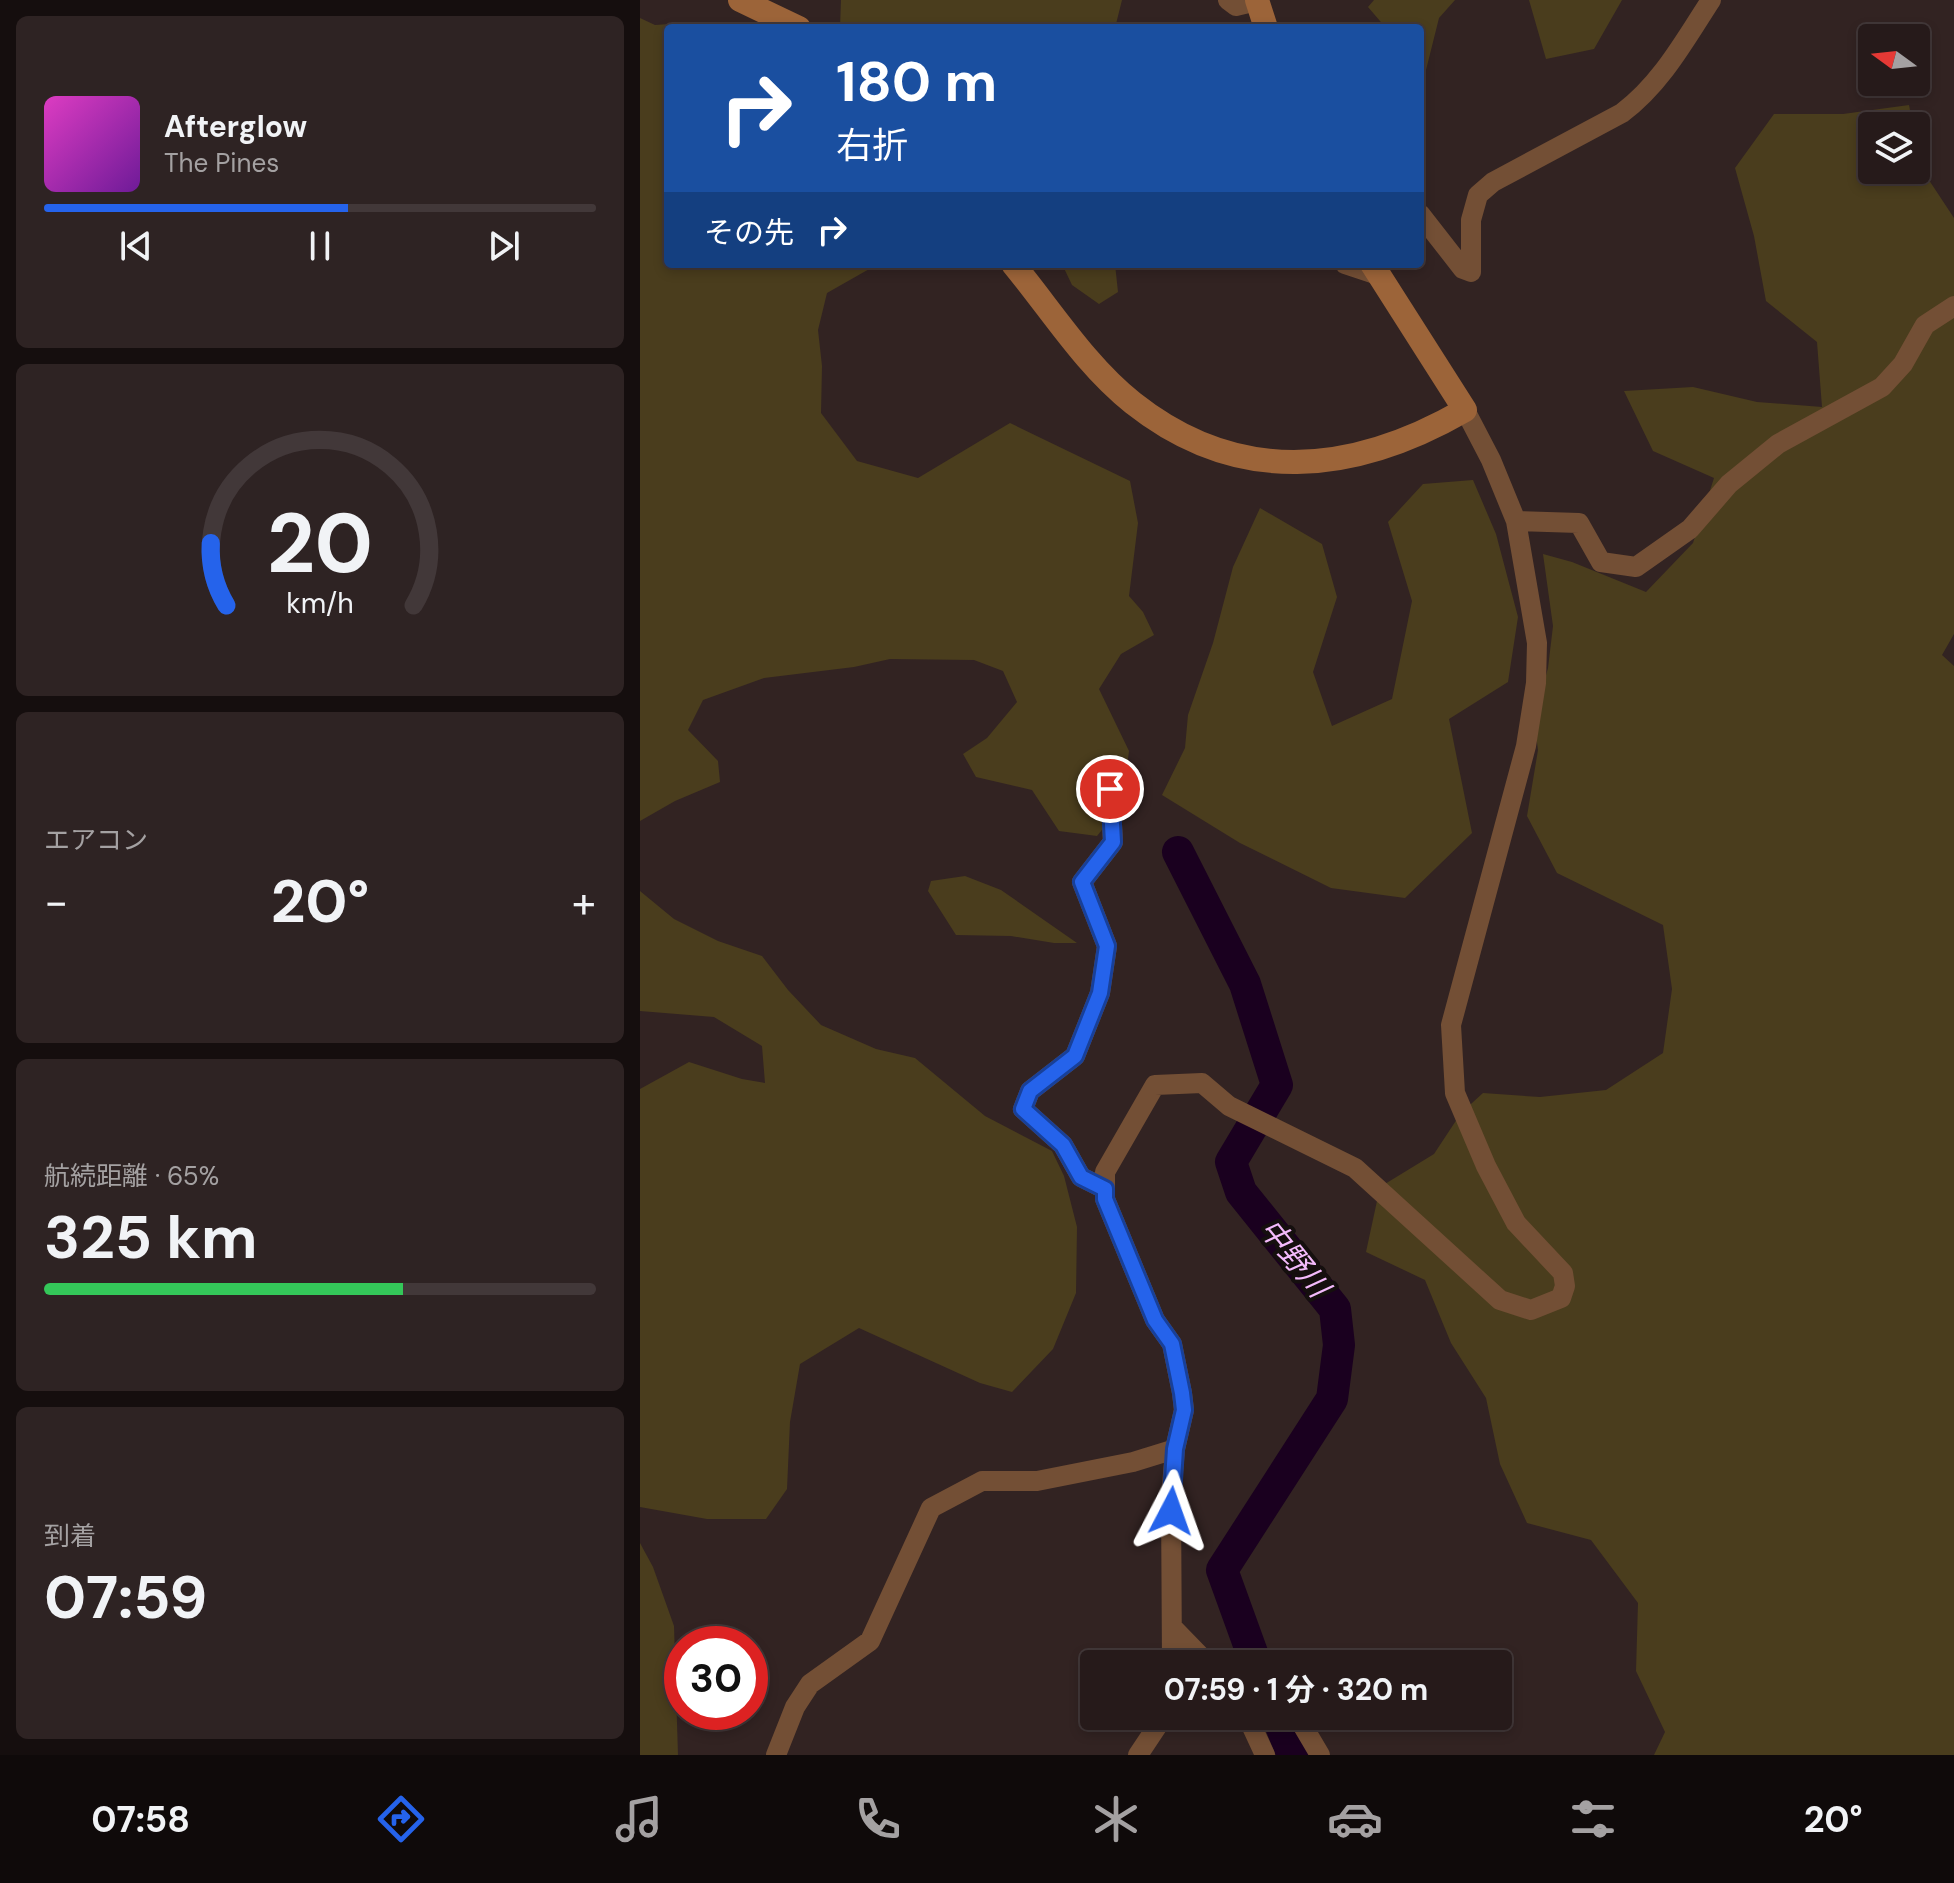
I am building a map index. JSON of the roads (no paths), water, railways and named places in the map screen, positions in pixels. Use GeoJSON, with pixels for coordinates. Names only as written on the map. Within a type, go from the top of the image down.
{"type":"FeatureCollection","features":[{"type":"Feature","properties":{"kind":"street"},"geometry":{"type":"LineString","coordinates":[[740,0],[791,24]]}},
{"type":"Feature","properties":{"kind":"street"},"geometry":{"type":"LineString","coordinates":[[1228,0],[1236,6],[1257,0],[1265,24]]}},
{"type":"Feature","properties":{"kind":"street"},"geometry":{"type":"LineString","coordinates":[[1424,219],[1463,269],[1471,272],[1471,220],[1478,195],[1493,182],[1622,113],[1641,98],[1669,64],[1711,0]]}},
{"type":"Feature","properties":{"kind":"street"},"geometry":{"type":"LineString","coordinates":[[1016,268],[1083,351],[1132,402],[1166,426],[1222,451],[1298,463],[1350,459],[1414,436],[1465,410]]}},
{"type":"Feature","properties":{"kind":"street"},"geometry":{"type":"LineString","coordinates":[[1172,1650],[1170,1553],[1175,1449],[1184,1410],[1172,1344],[1155,1320],[1105,1199],[1105,1172],[1155,1085],[1202,1083],[1239,1110],[1355,1168],[1500,1300],[1531,1310],[1561,1298],[1565,1286],[1563,1273],[1516,1223],[1486,1166],[1455,1093],[1452,1062],[1451,1025],[1526,746],[1536,683],[1537,643],[1516,521],[1491,460],[1465,410],[1375,270]]}},
{"type":"Feature","properties":{"kind":"street"},"geometry":{"type":"LineString","coordinates":[[1516,521],[1579,523],[1601,562],[1636,567],[1690,529],[1729,484],[1778,444],[1882,387],[1903,364],[1925,325],[1954,306]]}},
{"type":"Feature","properties":{"kind":"street"},"geometry":{"type":"LineString","coordinates":[[1105,1189],[1081,1177],[1063,1145],[1023,1109],[1030,1091],[1075,1056],[1100,993],[1107,946],[1082,882],[1113,842],[1110,789]]}},
{"type":"Feature","properties":{"kind":"street"},"geometry":{"type":"LineString","coordinates":[[776,1755],[795,1707],[810,1684],[863,1650],[870,1641],[931,1508],[982,1481],[1037,1481],[1133,1462],[1175,1449]]}},
{"type":"Feature","properties":{"kind":"street"},"geometry":{"type":"LineString","coordinates":[[1173,1628],[1194,1650]]}},
{"type":"Feature","properties":{"kind":"street"},"geometry":{"type":"LineString","coordinates":[[1138,1755],[1155,1730]]}},
{"type":"Feature","properties":{"kind":"street"},"geometry":{"type":"LineString","coordinates":[[1253,1730],[1265,1755]]}},
{"type":"Feature","properties":{"kind":"street"},"geometry":{"type":"LineString","coordinates":[[1305,1730],[1320,1755]]}},
{"type":"Feature","properties":{"kind":"waterway","name":"中野川"},"geometry":{"type":"LineString","coordinates":[[1178,852],[1245,984],[1277,1085],[1231,1162],[1241,1192],[1335,1309],[1339,1345],[1332,1399],[1222,1570],[1251,1650]]}},
{"type":"Feature","properties":{"kind":"waterway","name":"中野川"},"geometry":{"type":"LineString","coordinates":[[1283,1730],[1293,1755]]}}]}
